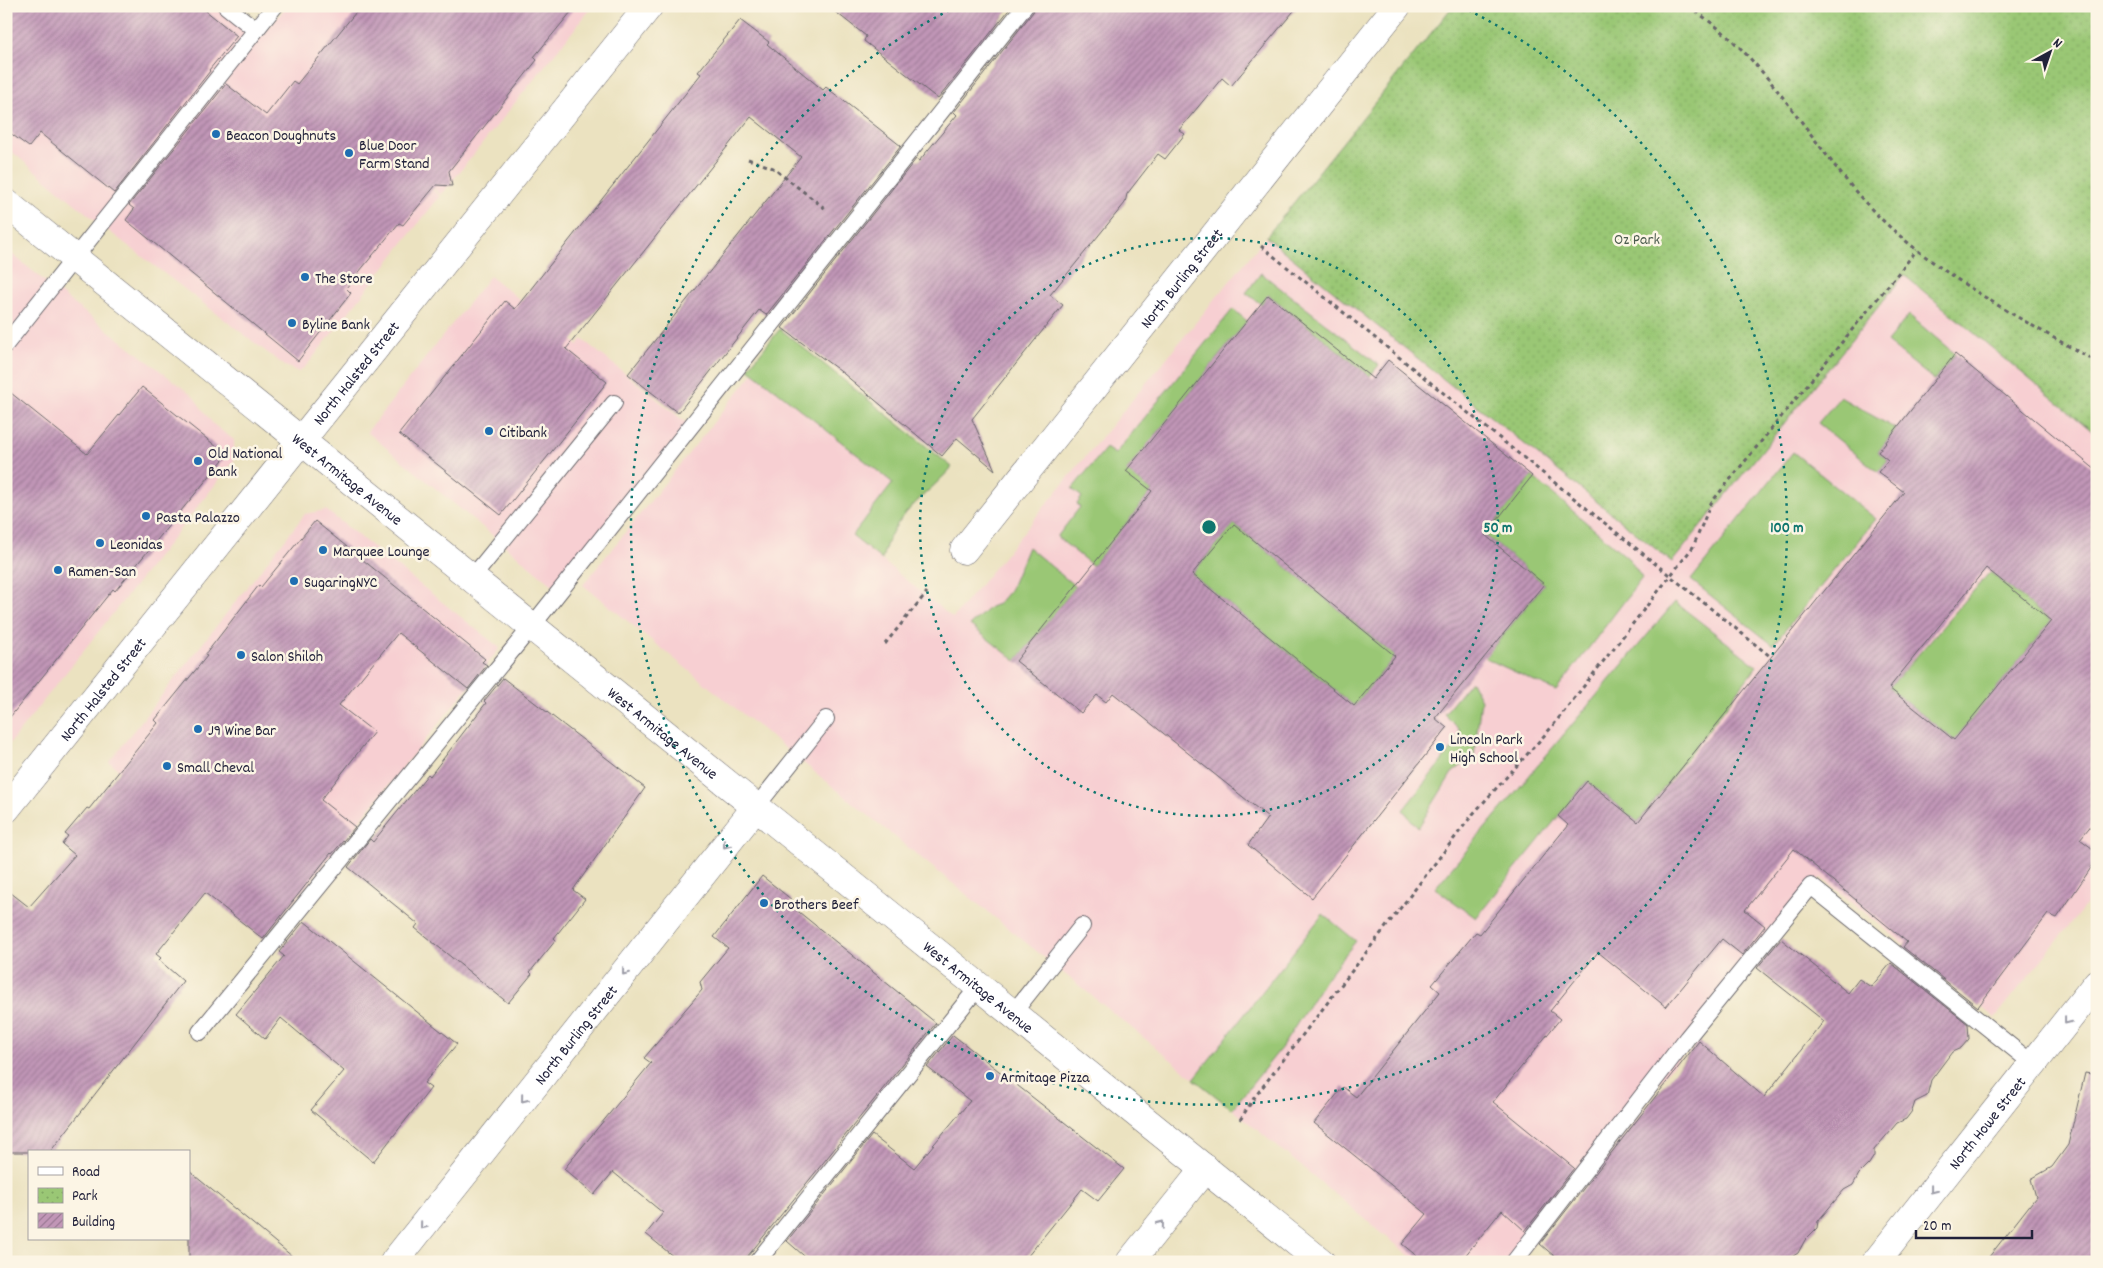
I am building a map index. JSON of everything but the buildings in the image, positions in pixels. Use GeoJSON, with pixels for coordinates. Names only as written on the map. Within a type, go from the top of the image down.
{"type":"FeatureCollection","features":[{"type":"Feature","properties":{"kind":"street","name":"North Halsted Street"},"geometry":{"type":"LineString","coordinates":[[6,809],[649,6]]}},
{"type":"Feature","properties":{"kind":"street","name":"North Burling Street"},"geometry":{"type":"LineString","coordinates":[[964,550],[1397,6]]}},
{"type":"Feature","properties":{"kind":"street","name":"West Armitage Avenue"},"geometry":{"type":"LineString","coordinates":[[6,203],[1321,1262]]}},
{"type":"Feature","properties":{"kind":"street","name":"North Burling Street"},"geometry":{"type":"LineString","coordinates":[[394,1262],[756,807]]}},
{"type":"Feature","properties":{"kind":"street","name":"North Howe Street"},"geometry":{"type":"LineString","coordinates":[[1876,1262],[2097,982]]}},
{"type":"Feature","properties":{"kind":"street"},"geometry":{"type":"LineString","coordinates":[[1130,1262],[1205,1168]]}},
{"type":"Feature","properties":{"kind":"lane"},"geometry":{"type":"LineString","coordinates":[[226,6],[256,30]]}},
{"type":"Feature","properties":{"kind":"lane"},"geometry":{"type":"LineString","coordinates":[[6,344],[276,6]]}},
{"type":"Feature","properties":{"kind":"lane"},"geometry":{"type":"LineString","coordinates":[[200,1032],[532,626],[1024,6]]}},
{"type":"Feature","properties":{"kind":"lane"},"geometry":{"type":"LineString","coordinates":[[472,578],[614,403]]}},
{"type":"Feature","properties":{"kind":"lane"},"geometry":{"type":"LineString","coordinates":[[756,807],[826,719]]}},
{"type":"Feature","properties":{"kind":"lane"},"geometry":{"type":"LineString","coordinates":[[1514,1262],[1687,1038],[1811,886],[2033,1064]]}},
{"type":"Feature","properties":{"kind":"lane"},"geometry":{"type":"LineString","coordinates":[[1013,1013],[1082,926]]}},
{"type":"Feature","properties":{"kind":"lane"},"geometry":{"type":"LineString","coordinates":[[757,1262],[979,986]]}},
{"type":"Feature","properties":{"kind":"path"},"geometry":{"type":"LineString","coordinates":[[1690,6],[1734,42],[1788,104],[1864,201],[1916,250],[1978,292],[2052,338],[2097,362]]}},
{"type":"Feature","properties":{"kind":"path"},"geometry":{"type":"LineString","coordinates":[[748,159],[774,168],[849,227]]}},
{"type":"Feature","properties":{"kind":"path"},"geometry":{"type":"LineString","coordinates":[[1261,246],[1771,657]]}},
{"type":"Feature","properties":{"kind":"path"},"geometry":{"type":"LineString","coordinates":[[1240,1120],[1266,1083],[1473,814],[1551,728],[1670,576],[1692,547],[1711,503],[1916,250]]}},
{"type":"Feature","properties":{"kind":"path"},"geometry":{"type":"LineString","coordinates":[[885,644],[927,592]]}},
{"type":"Feature","properties":{"kind":"shaded area"},"geometry":{"type":"Polygon","coordinates":[[[6,6],[226,6],[256,30],[122,200],[287,6],[593,6],[441,195],[328,104],[440,196],[308,364],[299,372],[285,366],[101,225],[6,147],[6,6]]]}},
{"type":"Feature","properties":{"kind":"shaded area","name":"Lincoln Park High School"},"geometry":{"type":"Polygon","coordinates":[[[1266,237],[1672,562],[1904,275],[2097,435],[2097,891],[1995,1018],[1821,877],[1518,1262],[1417,1262],[1232,1109],[583,585],[754,372],[893,483],[852,536],[953,618],[1266,237]]]}},
{"type":"Feature","properties":{"kind":"shaded area"},"geometry":{"type":"Polygon","coordinates":[[[6,249],[193,396],[213,424],[234,440],[234,461],[6,748],[6,249]]]}},
{"type":"Feature","properties":{"kind":"shaded area"},"geometry":{"type":"Polygon","coordinates":[[[490,276],[578,345],[582,339],[689,425],[560,591],[367,432],[490,276]]]}},
{"type":"Feature","properties":{"kind":"shaded area"},"geometry":{"type":"Polygon","coordinates":[[[326,510],[500,648],[291,905],[109,762],[305,514],[326,510]]]}},
{"type":"Feature","properties":{"kind":"green space","name":"Oz Park"},"geometry":{"type":"Polygon","coordinates":[[[1453,6],[2097,6],[2097,435],[1904,275],[1672,562],[1266,237],[1453,6]]]}},
{"type":"Feature","properties":{"kind":"green space"},"geometry":{"type":"Polygon","coordinates":[[[1261,273],[1379,365],[1370,376],[1269,295],[1261,304],[1246,293],[1261,273]]]}},
{"type":"Feature","properties":{"kind":"green space"},"geometry":{"type":"Polygon","coordinates":[[[1233,309],[1247,321],[1127,471],[1152,491],[1093,566],[1057,537],[1080,507],[1077,504],[1082,497],[1072,489],[1106,448],[1115,454],[1233,309]]]}},
{"type":"Feature","properties":{"kind":"green space"},"geometry":{"type":"Polygon","coordinates":[[[1909,315],[1955,354],[1934,380],[1887,342],[1909,315]]]}},
{"type":"Feature","properties":{"kind":"green space"},"geometry":{"type":"Polygon","coordinates":[[[780,329],[952,467],[901,519],[886,544],[882,560],[852,536],[893,483],[748,368],[780,329]]]}},
{"type":"Feature","properties":{"kind":"green space"},"geometry":{"type":"Polygon","coordinates":[[[1840,397],[1896,429],[1878,452],[1888,460],[1878,472],[1818,423],[1840,397]]]}},
{"type":"Feature","properties":{"kind":"green space"},"geometry":{"type":"Polygon","coordinates":[[[1793,452],[1876,519],[1773,645],[1691,580],[1793,452]]]}},
{"type":"Feature","properties":{"kind":"green space"},"geometry":{"type":"Polygon","coordinates":[[[1532,476],[1629,559],[1642,578],[1556,691],[1485,658],[1544,584],[1485,535],[1532,476]]]}},
{"type":"Feature","properties":{"kind":"green space"},"geometry":{"type":"Polygon","coordinates":[[[1234,524],[1395,656],[1354,706],[1192,574],[1234,524]]]}},
{"type":"Feature","properties":{"kind":"green space"},"geometry":{"type":"Polygon","coordinates":[[[1028,547],[1076,587],[1016,661],[970,625],[990,607],[998,604],[1010,590],[1028,547]]]}},
{"type":"Feature","properties":{"kind":"green space"},"geometry":{"type":"Polygon","coordinates":[[[1990,572],[2051,621],[1976,714],[1978,759],[1889,688],[1990,572]]]}},
{"type":"Feature","properties":{"kind":"green space"},"geometry":{"type":"Polygon","coordinates":[[[1675,602],[1757,666],[1638,822],[1587,781],[1476,918],[1435,888],[1675,602]]]}},
{"type":"Feature","properties":{"kind":"green space"},"geometry":{"type":"Polygon","coordinates":[[[1471,681],[1481,700],[1474,756],[1452,773],[1418,828],[1403,810],[1449,752],[1461,742],[1459,729],[1444,714],[1471,681]]]}},
{"type":"Feature","properties":{"kind":"green space"},"geometry":{"type":"Polygon","coordinates":[[[1323,914],[1356,941],[1327,977],[1282,1047],[1232,1109],[1194,1079],[1323,914]]]}},
{"type":"Feature","properties":{"kind":"place","name":"Beacon Doughnuts"},"geometry":{"type":"Point","coordinates":[216,134]}},
{"type":"Feature","properties":{"kind":"place","name":"Blue Door Farm Stand"},"geometry":{"type":"Point","coordinates":[349,153]}},
{"type":"Feature","properties":{"kind":"place","name":"The Store"},"geometry":{"type":"Point","coordinates":[305,277]}},
{"type":"Feature","properties":{"kind":"place","name":"Byline Bank"},"geometry":{"type":"Point","coordinates":[292,323]}},
{"type":"Feature","properties":{"kind":"place","name":"Citibank"},"geometry":{"type":"Point","coordinates":[489,431]}},
{"type":"Feature","properties":{"kind":"place","name":"Old National Bank"},"geometry":{"type":"Point","coordinates":[198,461]}},
{"type":"Feature","properties":{"kind":"place","name":"Pasta Palazzo"},"geometry":{"type":"Point","coordinates":[146,516]}},
{"type":"Feature","properties":{"kind":"place","name":"Leonidas"},"geometry":{"type":"Point","coordinates":[100,543]}},
{"type":"Feature","properties":{"kind":"place","name":"Marquee Lounge"},"geometry":{"type":"Point","coordinates":[323,550]}},
{"type":"Feature","properties":{"kind":"place","name":"Ramen-San"},"geometry":{"type":"Point","coordinates":[58,570]}},
{"type":"Feature","properties":{"kind":"place","name":"SugaringNYC"},"geometry":{"type":"Point","coordinates":[294,581]}},
{"type":"Feature","properties":{"kind":"place","name":"Salon Shiloh"},"geometry":{"type":"Point","coordinates":[241,655]}},
{"type":"Feature","properties":{"kind":"place","name":"J9 Wine Bar"},"geometry":{"type":"Point","coordinates":[198,729]}},
{"type":"Feature","properties":{"kind":"place","name":"Lincoln Park High School"},"geometry":{"type":"Point","coordinates":[1440,747]}},
{"type":"Feature","properties":{"kind":"place","name":"Small Cheval"},"geometry":{"type":"Point","coordinates":[167,766]}},
{"type":"Feature","properties":{"kind":"place","name":"Brothers Beef"},"geometry":{"type":"Point","coordinates":[764,903]}},
{"type":"Feature","properties":{"kind":"place","name":"Armitage Pizza"},"geometry":{"type":"Point","coordinates":[990,1076]}}]}
